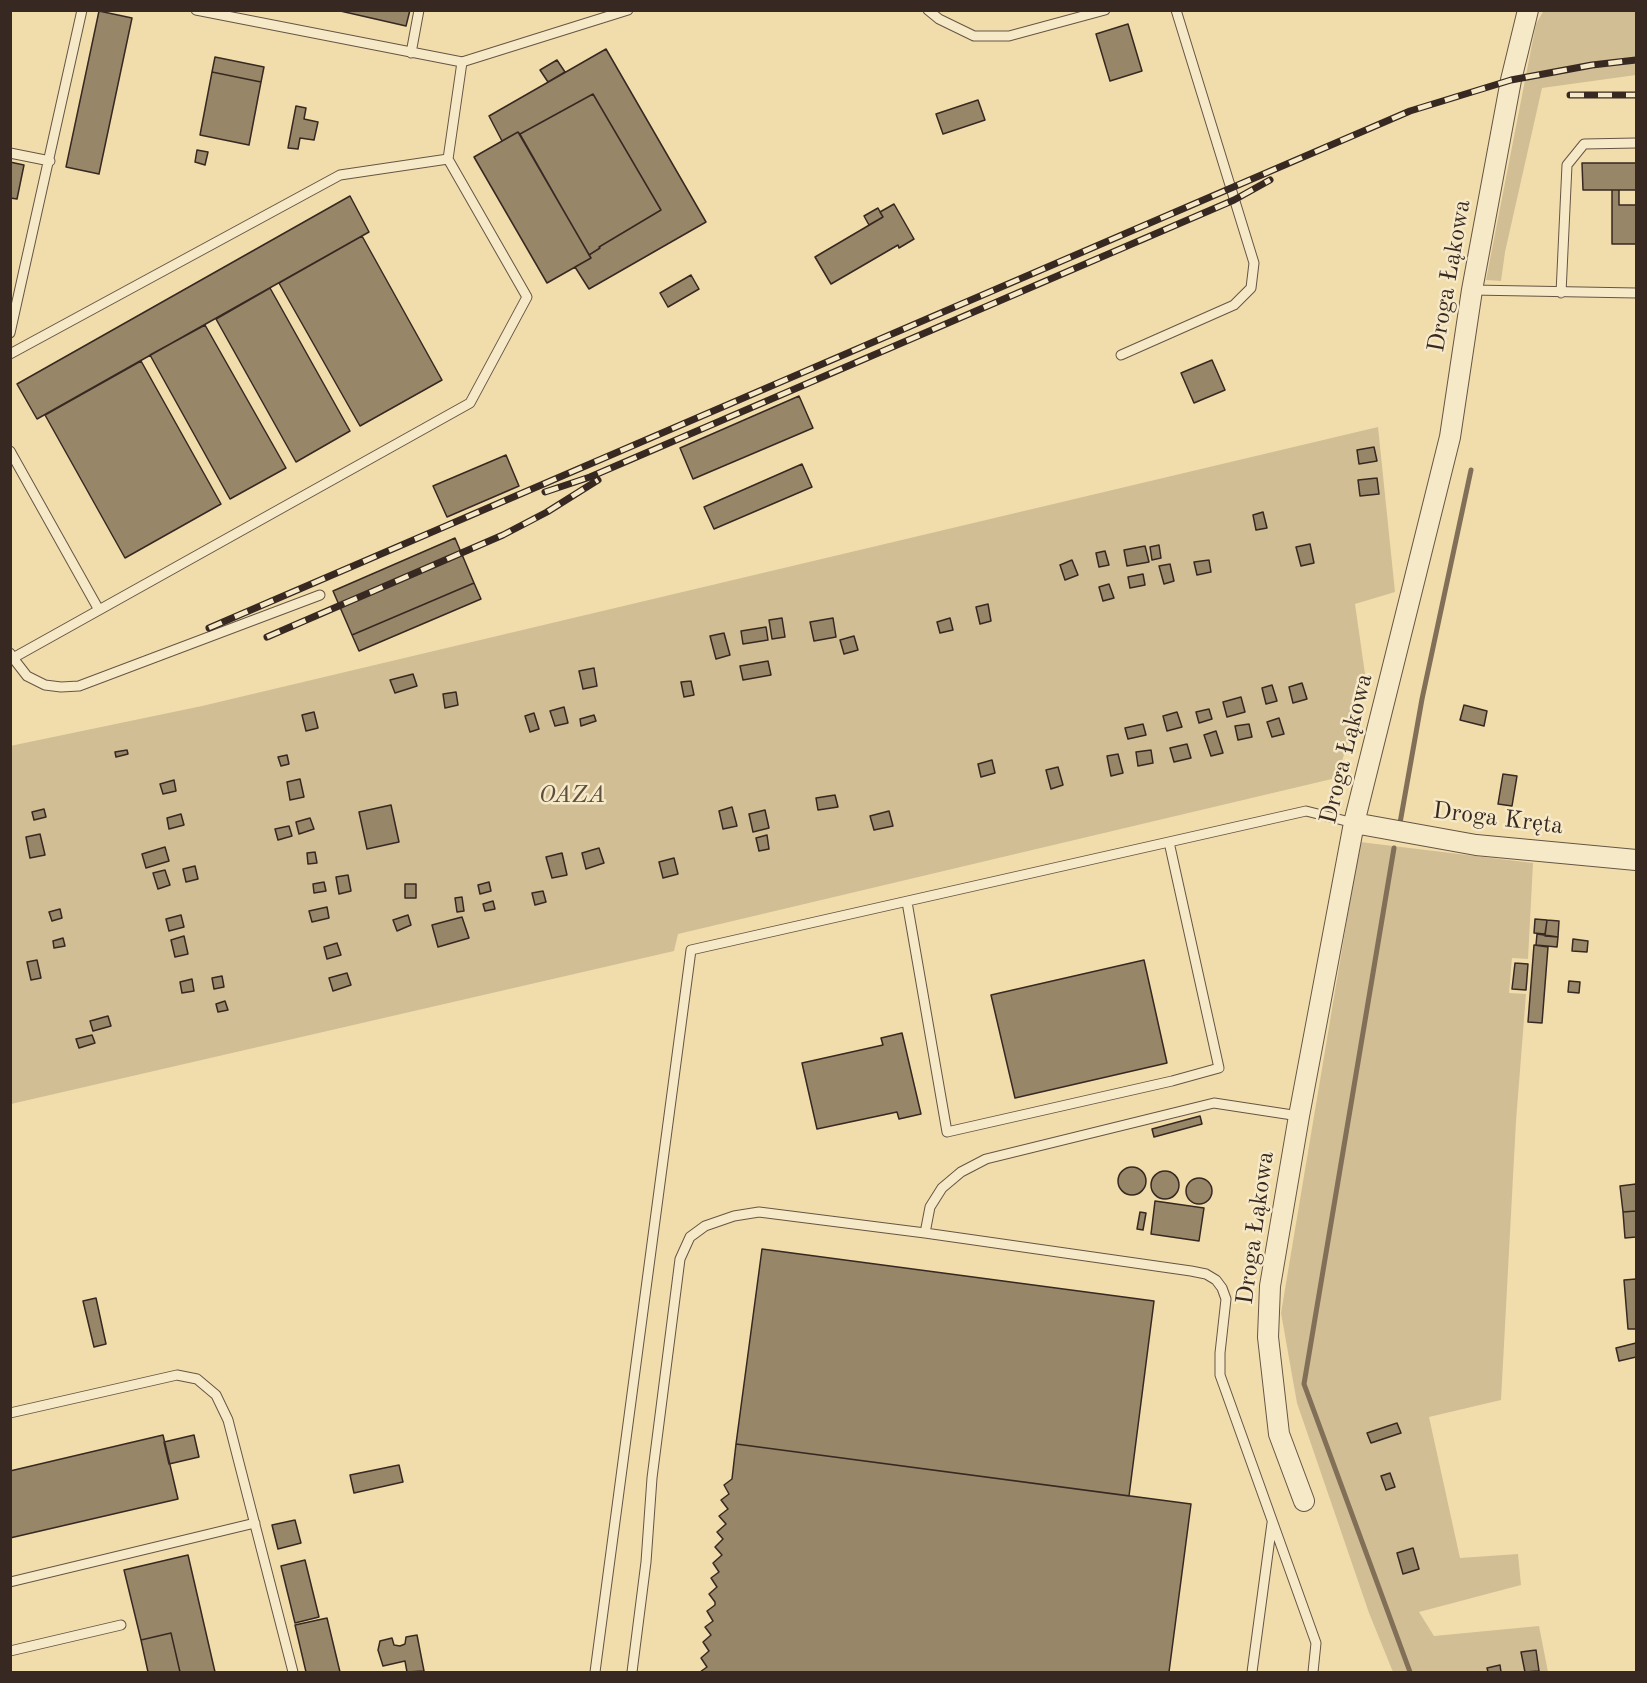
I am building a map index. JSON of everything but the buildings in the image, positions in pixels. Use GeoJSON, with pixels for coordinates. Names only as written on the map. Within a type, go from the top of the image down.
{"type":"FeatureCollection","features":[{"type":"Feature","properties":{"kind":"street","name":"Droga Łąkowa"},"geometry":{"type":"LineString","coordinates":[[1304,1501],[1279,1434],[1268,1337],[1270,1286],[1353,823],[1450,437],[1472,290],[1511,80],[1527,10]]}},
{"type":"Feature","properties":{"kind":"street","name":"Droga Kręta"},"geometry":{"type":"LineString","coordinates":[[1353,823],[1476,845],[1636,860]]}},
{"type":"Feature","properties":{"kind":"lane"},"geometry":{"type":"LineString","coordinates":[[10,333],[82,10]]}},
{"type":"Feature","properties":{"kind":"lane"},"geometry":{"type":"LineString","coordinates":[[196,10],[462,62],[628,10]]}},
{"type":"Feature","properties":{"kind":"lane"},"geometry":{"type":"LineString","coordinates":[[411,53],[419,10]]}},
{"type":"Feature","properties":{"kind":"lane"},"geometry":{"type":"LineString","coordinates":[[928,10],[939,19],[974,36],[1009,36],[1105,10]]}},
{"type":"Feature","properties":{"kind":"lane"},"geometry":{"type":"LineString","coordinates":[[1121,355],[1234,305],[1251,288],[1254,263],[1176,10]]}},
{"type":"Feature","properties":{"kind":"lane"},"geometry":{"type":"LineString","coordinates":[[320,595],[79,686],[45,685],[27,676],[12,655],[99,610],[470,403],[527,297],[448,159],[462,62]]}},
{"type":"Feature","properties":{"kind":"lane"},"geometry":{"type":"LineString","coordinates":[[1561,293],[1567,165],[1584,144],[1636,143]]}},
{"type":"Feature","properties":{"kind":"lane"},"geometry":{"type":"LineString","coordinates":[[10,153],[50,161]]}},
{"type":"Feature","properties":{"kind":"lane"},"geometry":{"type":"LineString","coordinates":[[10,354],[340,175],[448,159]]}},
{"type":"Feature","properties":{"kind":"lane"},"geometry":{"type":"LineString","coordinates":[[1472,290],[1636,293]]}},
{"type":"Feature","properties":{"kind":"lane"},"geometry":{"type":"LineString","coordinates":[[10,451],[99,610]]}},
{"type":"Feature","properties":{"kind":"lane"},"geometry":{"type":"LineString","coordinates":[[595,1672],[692,950],[1306,811],[1353,823]]}},
{"type":"Feature","properties":{"kind":"lane"},"geometry":{"type":"LineString","coordinates":[[907,902],[946,1132],[1172,1081],[1219,1068],[1169,842]]}},
{"type":"Feature","properties":{"kind":"lane"},"geometry":{"type":"LineString","coordinates":[[925,1233],[930,1207],[942,1188],[961,1172],[986,1160],[1214,1102],[1299,1116]]}},
{"type":"Feature","properties":{"kind":"lane"},"geometry":{"type":"LineString","coordinates":[[632,1672],[646,1562],[652,1478],[680,1259],[690,1237],[705,1226],[734,1216],[759,1212],[1191,1271],[1206,1274],[1216,1280],[1226,1299],[1220,1375],[1316,1643],[1313,1672]]}},
{"type":"Feature","properties":{"kind":"lane"},"geometry":{"type":"LineString","coordinates":[[10,1413],[177,1375],[197,1379],[216,1395],[228,1420],[293,1672]]}},
{"type":"Feature","properties":{"kind":"lane"},"geometry":{"type":"LineString","coordinates":[[1252,1672],[1272,1521]]}},
{"type":"Feature","properties":{"kind":"lane"},"geometry":{"type":"LineString","coordinates":[[10,1582],[255,1523]]}},
{"type":"Feature","properties":{"kind":"lane"},"geometry":{"type":"LineString","coordinates":[[10,1651],[122,1625]]}},
{"type":"Feature","properties":{"kind":"green space"},"geometry":{"type":"Polygon","coordinates":[[[1544,10],[1636,11],[1636,75],[1542,88],[1505,252],[1501,281],[1486,280],[1536,24],[1544,10]]]}},
{"type":"Feature","properties":{"kind":"green space","name":"OAZA"},"geometry":{"type":"Polygon","coordinates":[[[1378,427],[1395,592],[1355,604],[1367,688],[1336,778],[678,934],[674,951],[11,1104],[10,746],[202,706],[1378,427]]]}},
{"type":"Feature","properties":{"kind":"green space"},"geometry":{"type":"Polygon","coordinates":[[[1360,842],[1533,863],[1528,959],[1512,958],[1509,993],[1526,994],[1516,1121],[1501,1400],[1429,1417],[1460,1558],[1518,1554],[1521,1585],[1419,1612],[1434,1636],[1539,1626],[1548,1672],[1393,1672],[1369,1613],[1297,1403],[1281,1313],[1360,842]]]}},
{"type":"Feature","properties":{"kind":"waterway"},"geometry":{"type":"LineString","coordinates":[[1400,823],[1422,699],[1471,470]]}},
{"type":"Feature","properties":{"kind":"waterway"},"geometry":{"type":"LineString","coordinates":[[1394,848],[1304,1384],[1410,1672]]}},
{"type":"Feature","properties":{"kind":"railway"},"geometry":{"type":"LineString","coordinates":[[209,628],[1410,111],[1511,80],[1592,65],[1636,60]]}},
{"type":"Feature","properties":{"kind":"railway"},"geometry":{"type":"LineString","coordinates":[[1570,95],[1636,95]]}},
{"type":"Feature","properties":{"kind":"railway"},"geometry":{"type":"LineString","coordinates":[[545,492],[590,477],[1234,200],[1270,180]]}},
{"type":"Feature","properties":{"kind":"railway"},"geometry":{"type":"LineString","coordinates":[[267,637],[503,535],[547,512],[598,480]]}}]}
